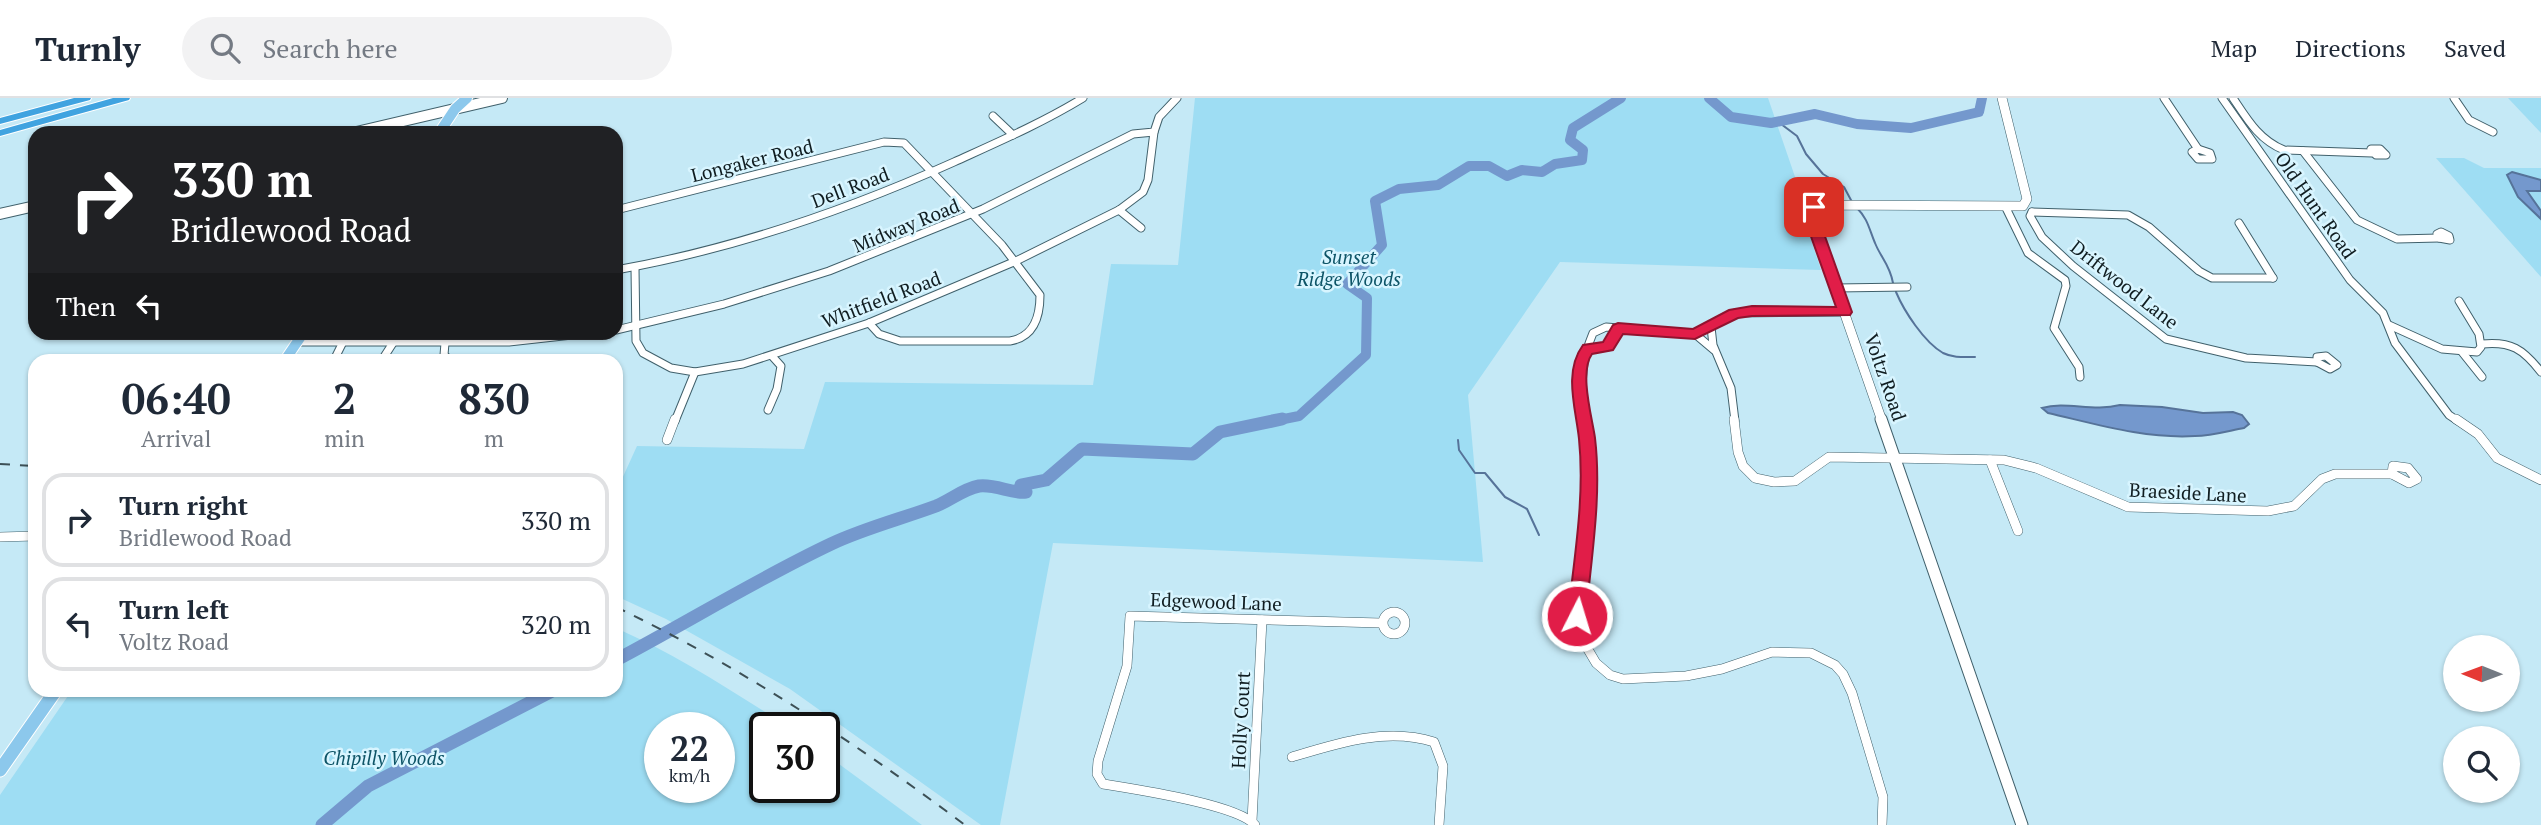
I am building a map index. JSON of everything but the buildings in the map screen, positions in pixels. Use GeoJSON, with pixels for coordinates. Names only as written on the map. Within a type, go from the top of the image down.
{"type":"FeatureCollection","features":[{"type":"Feature","properties":{"kind":"highway"},"geometry":{"type":"LineString","coordinates":[[0,121],[86,98]]}},
{"type":"Feature","properties":{"kind":"highway"},"geometry":{"type":"LineString","coordinates":[[0,131],[119,98]]}},
{"type":"Feature","properties":{"kind":"highway"},"geometry":{"type":"LineString","coordinates":[[0,131],[125,98]]}},
{"type":"Feature","properties":{"kind":"main road"},"geometry":{"type":"LineString","coordinates":[[455,109],[453,104],[457,98]]}},
{"type":"Feature","properties":{"kind":"main road"},"geometry":{"type":"LineString","coordinates":[[443,126],[467,98]]}},
{"type":"Feature","properties":{"kind":"main road"},"geometry":{"type":"LineString","coordinates":[[382,126],[495,98]]}},
{"type":"Feature","properties":{"kind":"main road"},"geometry":{"type":"LineString","coordinates":[[407,120],[430,126]]}},
{"type":"Feature","properties":{"kind":"main road"},"geometry":{"type":"LineString","coordinates":[[0,214],[28,208]]}},
{"type":"Feature","properties":{"kind":"main road"},"geometry":{"type":"LineString","coordinates":[[0,770],[51,697]]}},
{"type":"Feature","properties":{"kind":"street","name":"Dell Road"},"geometry":{"type":"LineString","coordinates":[[623,269],[736,243],[793,225],[931,173],[1013,135],[1083,98]]}},
{"type":"Feature","properties":{"kind":"street"},"geometry":{"type":"LineString","coordinates":[[1154,132],[1160,115],[1177,98]]}},
{"type":"Feature","properties":{"kind":"street"},"geometry":{"type":"LineString","coordinates":[[2002,98],[2027,199],[2027,209],[2128,215],[2149,227],[2199,271],[2212,278],[2273,278],[2239,223]]}},
{"type":"Feature","properties":{"kind":"street"},"geometry":{"type":"LineString","coordinates":[[2164,98],[2198,149]]}},
{"type":"Feature","properties":{"kind":"street","name":"Old Hunt Road"},"geometry":{"type":"LineString","coordinates":[[2222,98],[2350,281],[2377,304],[2389,325],[2395,344],[2449,415],[2478,434],[2497,458],[2541,480]]}},
{"type":"Feature","properties":{"kind":"street","name":"Old Hunt Road"},"geometry":{"type":"LineString","coordinates":[[2232,98],[2263,140],[2272,147],[2303,150]]}},
{"type":"Feature","properties":{"kind":"street"},"geometry":{"type":"LineString","coordinates":[[2454,98],[2458,109],[2471,122],[2493,132]]}},
{"type":"Feature","properties":{"kind":"street"},"geometry":{"type":"LineString","coordinates":[[993,116],[1013,135]]}},
{"type":"Feature","properties":{"kind":"street","name":"Whitfield Road"},"geometry":{"type":"LineString","coordinates":[[635,268],[636,341],[643,353],[671,368],[695,372],[716,371],[772,356],[869,323],[1016,261],[1119,210],[1143,192],[1148,180],[1154,132]]}},
{"type":"Feature","properties":{"kind":"street","name":"Midway Road"},"geometry":{"type":"LineString","coordinates":[[623,329],[792,285],[864,260],[973,215],[1133,134],[1154,132]]}},
{"type":"Feature","properties":{"kind":"street","name":"Longaker Road"},"geometry":{"type":"LineString","coordinates":[[623,207],[896,141],[904,143],[931,173]]}},
{"type":"Feature","properties":{"kind":"street"},"geometry":{"type":"LineString","coordinates":[[2303,150],[2372,153]]}},
{"type":"Feature","properties":{"kind":"street"},"geometry":{"type":"LineString","coordinates":[[2303,150],[2357,220],[2397,239],[2439,238]]}},
{"type":"Feature","properties":{"kind":"street"},"geometry":{"type":"LineString","coordinates":[[869,323],[879,334],[900,341],[992,343],[1021,339],[1031,332],[1041,296],[1038,288],[1016,261],[931,173]]}},
{"type":"Feature","properties":{"kind":"street","name":"Voltz Road"},"geometry":{"type":"LineString","coordinates":[[2022,825],[1810,214],[1814,207],[2027,209]]}},
{"type":"Feature","properties":{"kind":"street"},"geometry":{"type":"LineString","coordinates":[[2006,208],[2028,253],[2065,281],[2066,286],[2054,328],[2079,367],[2080,377]]}},
{"type":"Feature","properties":{"kind":"street","name":"Driftwood Lane"},"geometry":{"type":"LineString","coordinates":[[2027,209],[2042,237],[2073,266],[2166,339],[2246,358],[2317,362]]}},
{"type":"Feature","properties":{"kind":"street"},"geometry":{"type":"LineString","coordinates":[[1119,210],[1141,228]]}},
{"type":"Feature","properties":{"kind":"street"},"geometry":{"type":"LineString","coordinates":[[1836,288],[1907,287]]}},
{"type":"Feature","properties":{"kind":"street"},"geometry":{"type":"LineString","coordinates":[[2459,301],[2482,344]]}},
{"type":"Feature","properties":{"kind":"street"},"geometry":{"type":"LineString","coordinates":[[1844,312],[1735,313],[1695,334],[1618,328],[1598,329],[1593,333],[1588,349],[1582,357],[1579,387],[1587,441],[1588,502],[1577,622],[1587,650],[1596,663],[1610,675],[1642,680],[1686,676],[1722,669],[1772,652],[1811,653],[1835,665],[1843,674],[1852,693],[1883,797],[1882,825]]}},
{"type":"Feature","properties":{"kind":"street","name":"Old Hunt Road"},"geometry":{"type":"LineString","coordinates":[[2389,325],[2434,346],[2462,352]]}},
{"type":"Feature","properties":{"kind":"street"},"geometry":{"type":"LineString","coordinates":[[1711,327],[1716,352]]}},
{"type":"Feature","properties":{"kind":"street"},"geometry":{"type":"LineString","coordinates":[[1588,349],[1608,347],[1618,328]]}},
{"type":"Feature","properties":{"kind":"street"},"geometry":{"type":"LineString","coordinates":[[1695,334],[1716,352]]}},
{"type":"Feature","properties":{"kind":"street"},"geometry":{"type":"LineString","coordinates":[[326,340],[445,343],[527,340]]}},
{"type":"Feature","properties":{"kind":"street"},"geometry":{"type":"LineString","coordinates":[[337,354],[343,342]]}},
{"type":"Feature","properties":{"kind":"street"},"geometry":{"type":"LineString","coordinates":[[386,354],[394,342]]}},
{"type":"Feature","properties":{"kind":"street"},"geometry":{"type":"LineString","coordinates":[[444,354],[445,343]]}},
{"type":"Feature","properties":{"kind":"street"},"geometry":{"type":"LineString","coordinates":[[2462,352],[2477,352],[2482,344]]}},
{"type":"Feature","properties":{"kind":"street"},"geometry":{"type":"LineString","coordinates":[[2482,344],[2515,344],[2528,354],[2541,373]]}},
{"type":"Feature","properties":{"kind":"street","name":"Braeside Lane"},"geometry":{"type":"LineString","coordinates":[[1716,352],[1731,388],[1738,452],[1743,466],[1755,478],[1774,482],[1796,481],[1829,457],[1990,460],[2025,462],[2128,508],[2285,509],[2294,506],[2322,479],[2335,474],[2392,474]]}},
{"type":"Feature","properties":{"kind":"street"},"geometry":{"type":"LineString","coordinates":[[2462,352],[2482,377]]}},
{"type":"Feature","properties":{"kind":"street"},"geometry":{"type":"LineString","coordinates":[[768,410],[777,394],[781,366],[772,356]]}},
{"type":"Feature","properties":{"kind":"street"},"geometry":{"type":"LineString","coordinates":[[667,440],[695,372]]}},
{"type":"Feature","properties":{"kind":"street"},"geometry":{"type":"LineString","coordinates":[[1990,460],[2018,531]]}},
{"type":"Feature","properties":{"kind":"street"},"geometry":{"type":"LineString","coordinates":[[0,537],[28,536]]}},
{"type":"Feature","properties":{"kind":"street","name":"Edgewood Lane"},"geometry":{"type":"LineString","coordinates":[[1254,823],[1219,806],[1189,798],[1103,784],[1097,774],[1098,761],[1127,666],[1130,616],[1381,623]]}},
{"type":"Feature","properties":{"kind":"street","name":"Holly Court"},"geometry":{"type":"LineString","coordinates":[[1254,823],[1262,620]]}},
{"type":"Feature","properties":{"kind":"street"},"geometry":{"type":"LineString","coordinates":[[1292,757],[1353,741],[1392,737],[1427,738],[1434,742],[1443,766],[1439,825]]}},
{"type":"Feature","properties":{"kind":"green space","name":"Sunset Ridge Woods"},"geometry":{"type":"Polygon","coordinates":[[[1195,98],[1768,98],[1804,203],[1799,203],[1821,270],[1560,262],[1468,395],[1483,562],[1053,543],[1000,825],[981,825],[840,725],[840,712],[822,712],[790,689],[666,619],[623,599],[623,477],[637,446],[804,449],[825,382],[1093,385],[1111,264],[1178,265],[1195,98]]]}},
{"type":"Feature","properties":{"kind":"green space"},"geometry":{"type":"Polygon","coordinates":[[[2508,98],[2541,98],[2541,133],[2508,98]]]}},
{"type":"Feature","properties":{"kind":"green space"},"geometry":{"type":"Polygon","coordinates":[[[2436,158],[2464,158],[2484,168],[2541,168],[2541,277],[2436,158]]]}},
{"type":"Feature","properties":{"kind":"green space","name":"Chipilly Woods"},"geometry":{"type":"Polygon","coordinates":[[[623,631],[683,662],[764,712],[749,712],[749,803],[840,803],[840,765],[922,825],[0,825],[0,795],[67,697],[623,697],[623,631]]]}},
{"type":"Feature","properties":{"kind":"shaded area"},"geometry":{"type":"Polygon","coordinates":[[[2512,172],[2541,180],[2541,191],[2527,191],[2541,211],[2541,219],[2518,197],[2507,175],[2512,172]]]}},
{"type":"Feature","properties":{"kind":"shaded area"},"geometry":{"type":"Polygon","coordinates":[[[2120,405],[2203,413],[2233,412],[2242,415],[2249,424],[2244,428],[2207,435],[2158,435],[2084,422],[2048,413],[2042,408],[2120,405]]]}},
{"type":"Feature","properties":{"kind":"waterway"},"geometry":{"type":"LineString","coordinates":[[1274,421],[1299,416],[1366,355],[1367,298],[1347,284],[1382,245],[1375,201],[1399,189],[1438,185],[1469,166],[1489,166],[1507,176],[1522,170],[1542,172],[1555,164],[1582,160],[1583,150],[1570,140],[1573,128],[1621,98]]}},
{"type":"Feature","properties":{"kind":"waterway"},"geometry":{"type":"LineString","coordinates":[[1709,98],[1731,117],[1771,123],[1815,114],[1857,124],[1911,128],[1979,112],[1982,98]]}},
{"type":"Feature","properties":{"kind":"waterway"},"geometry":{"type":"LineString","coordinates":[[1777,121],[1797,136],[1806,154],[1823,174],[1844,187],[1852,202]]}},
{"type":"Feature","properties":{"kind":"waterway"},"geometry":{"type":"LineString","coordinates":[[1857,208],[1866,220],[1893,283]]}},
{"type":"Feature","properties":{"kind":"waterway"},"geometry":{"type":"LineString","coordinates":[[1896,292],[1915,326],[1936,348],[1951,356],[1975,357]]}},
{"type":"Feature","properties":{"kind":"waterway"},"geometry":{"type":"LineString","coordinates":[[623,656],[831,544],[936,506],[973,487],[985,486],[1026,492],[1021,485],[1046,480],[1082,449],[1193,454],[1220,432],[1282,419]]}},
{"type":"Feature","properties":{"kind":"waterway"},"geometry":{"type":"LineString","coordinates":[[1458,440],[1459,450],[1475,473],[1485,473],[1505,497],[1527,509],[1539,535]]}},
{"type":"Feature","properties":{"kind":"waterway"},"geometry":{"type":"LineString","coordinates":[[322,825],[368,786],[540,697]]}},
{"type":"Feature","properties":{"kind":"railway"},"geometry":{"type":"LineString","coordinates":[[0,464],[28,466]]}},
{"type":"Feature","properties":{"kind":"railway"},"geometry":{"type":"LineString","coordinates":[[623,610],[708,655],[796,707],[965,825]]}},
{"type":"Feature","properties":{"kind":"route"},"geometry":{"type":"LineString","coordinates":[[1577,616],[1588,502],[1587,441],[1579,387],[1582,357],[1588,349],[1608,347],[1618,328],[1695,334],[1735,313],[1844,312],[1810,214],[1814,207]]}}]}
